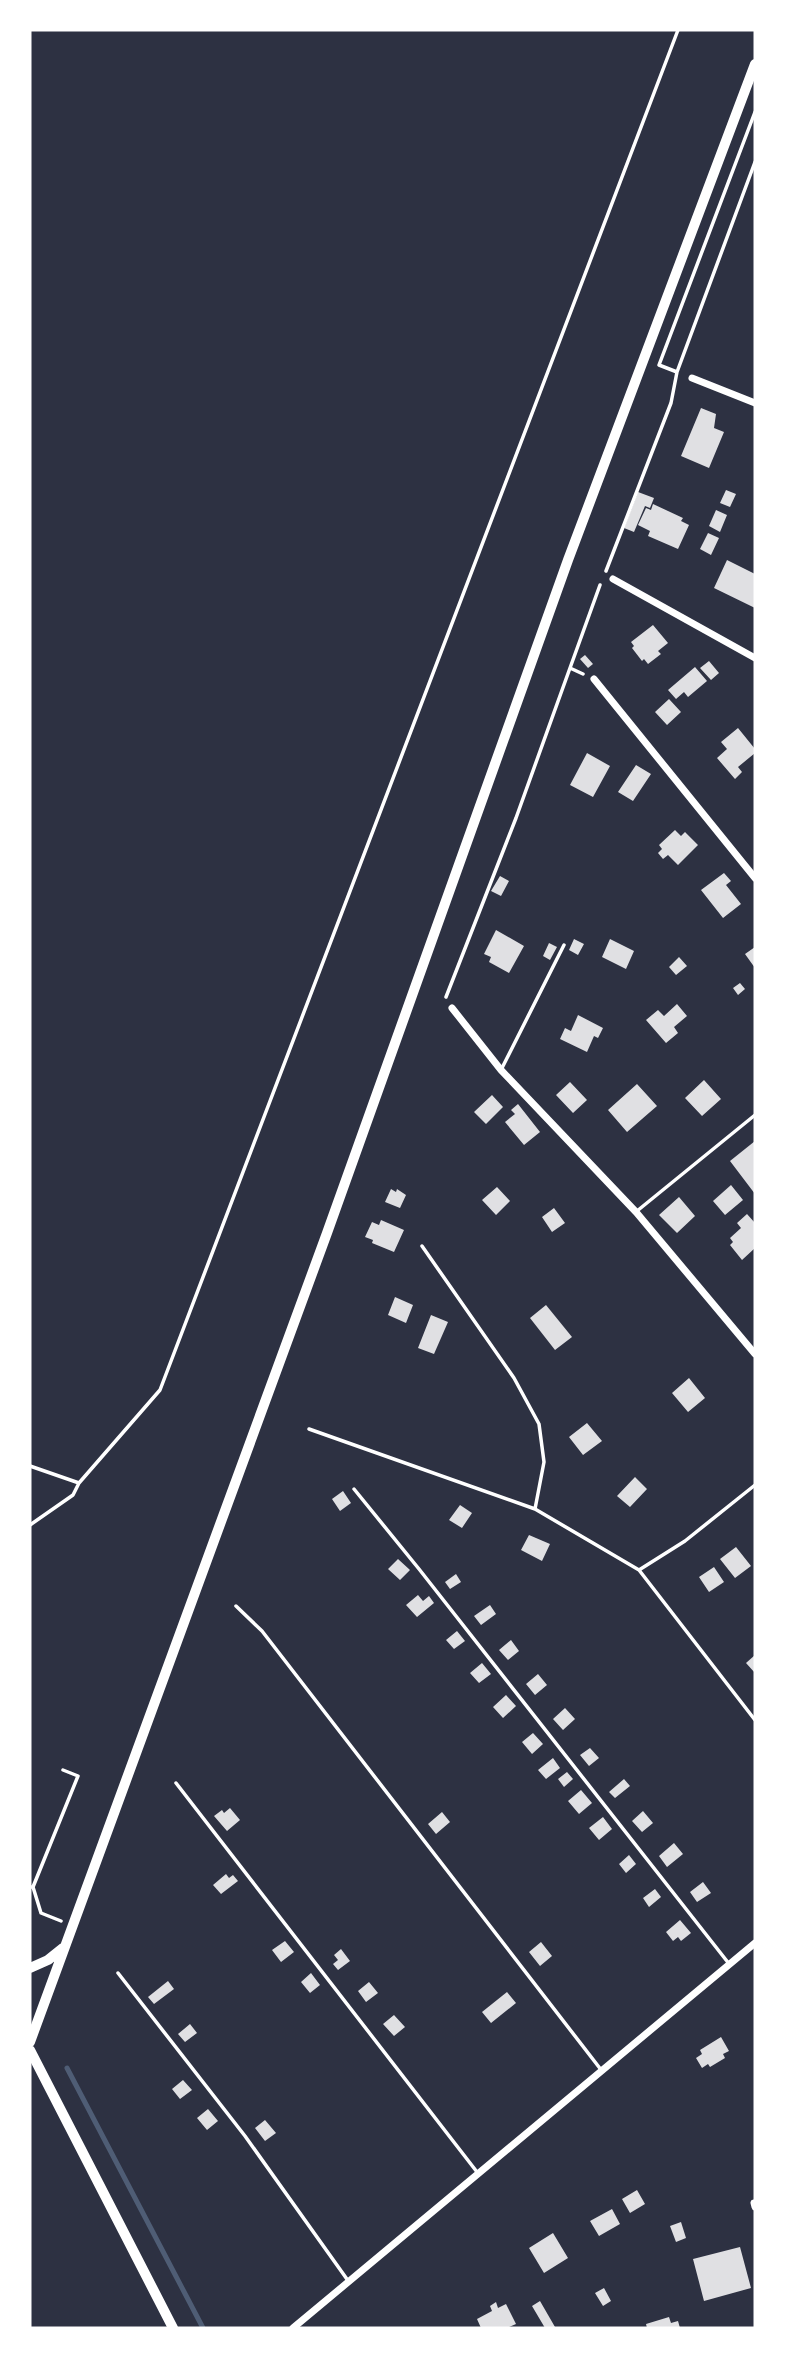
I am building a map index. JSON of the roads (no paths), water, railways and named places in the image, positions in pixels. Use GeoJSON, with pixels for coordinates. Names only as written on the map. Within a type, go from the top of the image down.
{"type":"FeatureCollection","features":[{"type":"Feature","properties":{"kind":"main road"},"geometry":{"type":"LineString","coordinates":[[30,2042],[327,1233],[568,560],[755,64]]}},
{"type":"Feature","properties":{"kind":"main road"},"geometry":{"type":"LineString","coordinates":[[30,1968],[48,1960],[64,1947]]}},
{"type":"Feature","properties":{"kind":"main road"},"geometry":{"type":"LineString","coordinates":[[30,2050],[173,2328]]}},
{"type":"Feature","properties":{"kind":"street"},"geometry":{"type":"LineString","coordinates":[[692,378],[755,403]]}},
{"type":"Feature","properties":{"kind":"street"},"geometry":{"type":"LineString","coordinates":[[613,579],[755,658]]}},
{"type":"Feature","properties":{"kind":"street"},"geometry":{"type":"LineString","coordinates":[[594,679],[755,878]]}},
{"type":"Feature","properties":{"kind":"street"},"geometry":{"type":"LineString","coordinates":[[452,1008],[501,1070],[636,1212],[755,1354]]}},
{"type":"Feature","properties":{"kind":"street"},"geometry":{"type":"LineString","coordinates":[[293,2328],[755,1943]]}},
{"type":"Feature","properties":{"kind":"lane"},"geometry":{"type":"LineString","coordinates":[[501,1070],[564,945]]}},
{"type":"Feature","properties":{"kind":"lane"},"geometry":{"type":"LineString","coordinates":[[636,1212],[755,1115]]}},
{"type":"Feature","properties":{"kind":"lane"},"geometry":{"type":"LineString","coordinates":[[422,1246],[514,1378],[540,1424],[544,1462],[535,1509]]}},
{"type":"Feature","properties":{"kind":"lane"},"geometry":{"type":"LineString","coordinates":[[309,1429],[535,1509],[639,1570],[755,1720]]}},
{"type":"Feature","properties":{"kind":"lane"},"geometry":{"type":"LineString","coordinates":[[639,1570],[685,1541],[755,1485]]}},
{"type":"Feature","properties":{"kind":"lane"},"geometry":{"type":"LineString","coordinates":[[354,1489],[730,1965]]}},
{"type":"Feature","properties":{"kind":"lane"},"geometry":{"type":"LineString","coordinates":[[236,1606],[262,1631],[603,2072]]}},
{"type":"Feature","properties":{"kind":"lane"},"geometry":{"type":"LineString","coordinates":[[177,1783],[479,2174]]}},
{"type":"Feature","properties":{"kind":"lane"},"geometry":{"type":"LineString","coordinates":[[118,1973],[244,2136],[350,2283]]}},
{"type":"Feature","properties":{"kind":"waterway"},"geometry":{"type":"LineString","coordinates":[[67,2068],[203,2328]]}}]}
